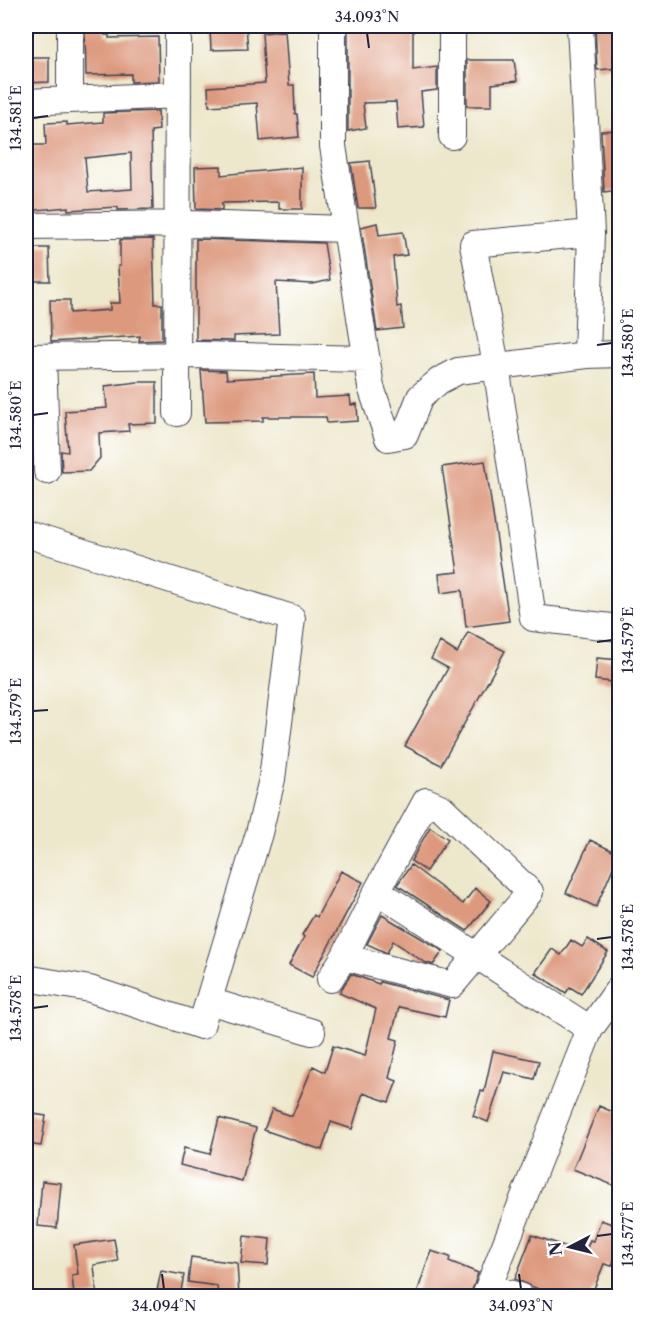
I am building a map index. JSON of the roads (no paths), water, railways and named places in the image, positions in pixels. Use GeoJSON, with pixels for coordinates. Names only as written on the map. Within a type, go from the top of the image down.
{"type":"FeatureCollection","features":[{"type":"Feature","properties":{"kind":"street"},"geometry":{"type":"LineString","coordinates":[[69,100],[70,26]]}},
{"type":"Feature","properties":{"kind":"street"},"geometry":{"type":"LineString","coordinates":[[177,412],[179,355],[178,26]]}},
{"type":"Feature","properties":{"kind":"street"},"geometry":{"type":"LineString","coordinates":[[333,26],[333,146],[370,387],[388,438],[405,435],[420,397],[439,381],[458,371],[587,355],[620,354]]}},
{"type":"Feature","properties":{"kind":"street"},"geometry":{"type":"LineString","coordinates":[[452,26],[452,136]]}},
{"type":"Feature","properties":{"kind":"street"},"geometry":{"type":"LineString","coordinates":[[580,26],[591,233],[587,355]]}},
{"type":"Feature","properties":{"kind":"street"},"geometry":{"type":"LineString","coordinates":[[26,102],[178,95]]}},
{"type":"Feature","properties":{"kind":"street"},"geometry":{"type":"LineString","coordinates":[[26,226],[178,225],[345,229]]}},
{"type":"Feature","properties":{"kind":"street"},"geometry":{"type":"LineString","coordinates":[[591,233],[473,244],[496,365],[533,618],[620,628]]}},
{"type":"Feature","properties":{"kind":"street"},"geometry":{"type":"LineString","coordinates":[[46,471],[34,357],[179,355],[366,359]]}},
{"type":"Feature","properties":{"kind":"street"},"geometry":{"type":"LineString","coordinates":[[26,534],[292,618],[272,779],[201,1026],[90,989],[26,978]]}},
{"type":"Feature","properties":{"kind":"street"},"geometry":{"type":"LineString","coordinates":[[330,979],[344,957],[426,801],[442,808],[530,892],[452,985],[344,957]]}},
{"type":"Feature","properties":{"kind":"street"},"geometry":{"type":"LineString","coordinates":[[377,891],[590,1029]]}},
{"type":"Feature","properties":{"kind":"street"},"geometry":{"type":"LineString","coordinates":[[520,1296],[488,1292],[590,1029],[620,987]]}},
{"type":"Feature","properties":{"kind":"street"},"geometry":{"type":"LineString","coordinates":[[209,1001],[312,1032]]}}]}
